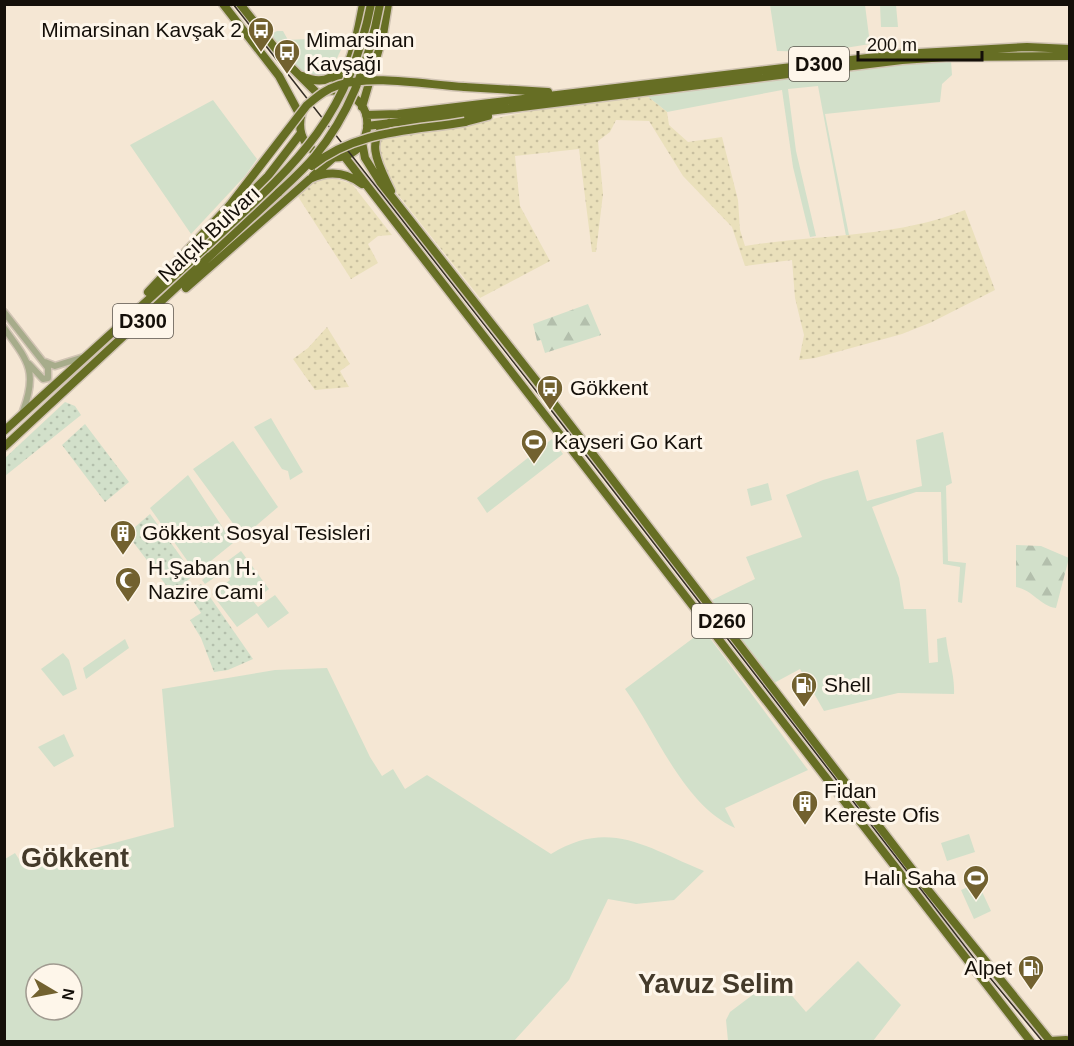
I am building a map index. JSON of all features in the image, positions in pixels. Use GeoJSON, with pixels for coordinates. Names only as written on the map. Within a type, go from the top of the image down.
{"type":"FeatureCollection","features":[{"type":"Feature","properties":{"kind":"highway"},"geometry":{"type":"LineString","coordinates":[[223,4],[279,76],[301,117]]}},
{"type":"Feature","properties":{"kind":"highway"},"geometry":{"type":"LineString","coordinates":[[240,4],[294,72],[321,93],[346,93],[364,111]]}},
{"type":"Feature","properties":{"kind":"highway"},"geometry":{"type":"LineString","coordinates":[[362,142],[344,156],[324,157],[310,148],[301,133],[301,117],[307,103],[333,86],[344,69],[353,47],[363,4]]}},
{"type":"Feature","properties":{"kind":"highway","name":"Nalçık Bulvarı"},"geometry":{"type":"LineString","coordinates":[[4,431],[284,175],[318,135],[352,75],[364,37],[370,4]]}},
{"type":"Feature","properties":{"kind":"highway"},"geometry":{"type":"LineString","coordinates":[[279,192],[315,156],[353,94],[374,34],[380,4]]}},
{"type":"Feature","properties":{"kind":"highway"},"geometry":{"type":"LineString","coordinates":[[388,4],[364,111],[367,126],[362,142],[367,162],[395,200]]}},
{"type":"Feature","properties":{"kind":"highway"},"geometry":{"type":"LineString","coordinates":[[294,72],[313,81],[329,79],[338,72],[353,47]]}},
{"type":"Feature","properties":{"kind":"highway","name":"D300"},"geometry":{"type":"LineString","coordinates":[[364,111],[398,114],[935,51],[1070,49]]}},
{"type":"Feature","properties":{"kind":"highway","name":"D300"},"geometry":{"type":"LineString","coordinates":[[367,126],[902,60],[946,57],[1070,56]]}},
{"type":"Feature","properties":{"kind":"highway","name":"D300"},"geometry":{"type":"LineString","coordinates":[[151,290],[230,205],[296,118],[323,92],[338,85],[360,81],[569,93]]}},
{"type":"Feature","properties":{"kind":"highway","name":"D300"},"geometry":{"type":"LineString","coordinates":[[279,192],[323,156],[345,144],[377,135],[465,122],[520,107]]}},
{"type":"Feature","properties":{"kind":"highway"},"geometry":{"type":"LineString","coordinates":[[389,123],[379,132],[374,147],[395,200]]}},
{"type":"Feature","properties":{"kind":"highway"},"geometry":{"type":"LineString","coordinates":[[84,357],[104,332],[238,208],[285,157],[301,133]]}},
{"type":"Feature","properties":{"kind":"highway"},"geometry":{"type":"LineString","coordinates":[[344,156],[382,205]]}},
{"type":"Feature","properties":{"kind":"highway"},"geometry":{"type":"LineString","coordinates":[[152,313],[209,268],[333,158]]}},
{"type":"Feature","properties":{"kind":"highway"},"geometry":{"type":"LineString","coordinates":[[308,181],[325,174],[345,174],[363,184],[382,205]]}},
{"type":"Feature","properties":{"kind":"highway","name":"Nalçık Bulvarı"},"geometry":{"type":"LineString","coordinates":[[4,447],[152,313],[279,192]]}},
{"type":"Feature","properties":{"kind":"highway","name":"D260"},"geometry":{"type":"LineString","coordinates":[[395,200],[928,890],[1050,1041]]}},
{"type":"Feature","properties":{"kind":"highway","name":"D260"},"geometry":{"type":"LineString","coordinates":[[382,205],[1031,1041]]}},
{"type":"Feature","properties":{"kind":"highway"},"geometry":{"type":"LineString","coordinates":[[1050,1041],[1066,1040]]}},
{"type":"Feature","properties":{"kind":"street"},"geometry":{"type":"LineString","coordinates":[[4,312],[48,368],[48,378],[43,379],[38,375],[4,328]]}},
{"type":"Feature","properties":{"kind":"street"},"geometry":{"type":"LineString","coordinates":[[41,361],[55,366],[84,357]]}},
{"type":"Feature","properties":{"kind":"street"},"geometry":{"type":"LineString","coordinates":[[22,415],[31,390],[29,364]]}},
{"type":"Feature","properties":{"kind":"green space"},"geometry":{"type":"Polygon","coordinates":[[[770,5],[865,5],[870,44],[820,52],[777,51],[770,5]]]}},
{"type":"Feature","properties":{"kind":"green space"},"geometry":{"type":"Polygon","coordinates":[[[880,5],[896,5],[898,27],[881,27],[880,5]]]}},
{"type":"Feature","properties":{"kind":"green space"},"geometry":{"type":"Polygon","coordinates":[[[283,31],[288,40],[347,37],[330,73],[312,76],[303,72],[289,58],[271,34],[283,31]]]}},
{"type":"Feature","properties":{"kind":"green space"},"geometry":{"type":"Polygon","coordinates":[[[951,61],[952,75],[942,84],[940,102],[825,114],[849,235],[846,236],[818,86],[788,89],[796,151],[816,236],[810,237],[793,167],[782,90],[667,112],[647,96],[886,66],[951,61]]]}},
{"type":"Feature","properties":{"kind":"green space"},"geometry":{"type":"Polygon","coordinates":[[[213,100],[257,159],[245,176],[191,234],[130,145],[213,100]]]}},
{"type":"Feature","properties":{"kind":"green space"},"geometry":{"type":"Polygon","coordinates":[[[588,304],[601,335],[545,353],[541,340],[537,341],[533,324],[588,304]]]}},
{"type":"Feature","properties":{"kind":"green space"},"geometry":{"type":"Polygon","coordinates":[[[65,402],[75,406],[81,415],[5,476],[5,458],[65,402]]]}},
{"type":"Feature","properties":{"kind":"green space"},"geometry":{"type":"Polygon","coordinates":[[[271,418],[303,472],[290,480],[288,471],[282,469],[254,427],[271,418]]]}},
{"type":"Feature","properties":{"kind":"green space"},"geometry":{"type":"Polygon","coordinates":[[[85,424],[129,482],[105,502],[62,445],[85,424]]]}},
{"type":"Feature","properties":{"kind":"green space"},"geometry":{"type":"Polygon","coordinates":[[[943,432],[952,483],[946,486],[948,561],[966,563],[962,603],[958,602],[960,567],[943,564],[941,492],[916,492],[872,507],[899,578],[904,609],[926,609],[929,663],[938,662],[937,639],[946,637],[954,694],[898,693],[824,711],[800,669],[774,683],[712,600],[755,579],[746,557],[802,537],[786,495],[823,480],[858,470],[867,501],[922,486],[916,440],[943,432]]]}},
{"type":"Feature","properties":{"kind":"green space","name":"Kayseri Go Kart"},"geometry":{"type":"Polygon","coordinates":[[[552,439],[563,454],[487,513],[477,498],[552,439]]]}},
{"type":"Feature","properties":{"kind":"green space"},"geometry":{"type":"Polygon","coordinates":[[[233,441],[278,507],[243,537],[193,469],[233,441]]]}},
{"type":"Feature","properties":{"kind":"green space"},"geometry":{"type":"Polygon","coordinates":[[[188,475],[233,543],[196,573],[150,508],[188,475]]]}},
{"type":"Feature","properties":{"kind":"green space"},"geometry":{"type":"Polygon","coordinates":[[[768,483],[772,500],[751,506],[747,489],[768,483]]]}},
{"type":"Feature","properties":{"kind":"green space"},"geometry":{"type":"Polygon","coordinates":[[[150,514],[194,575],[172,593],[127,534],[150,514]]]}},
{"type":"Feature","properties":{"kind":"green space"},"geometry":{"type":"Polygon","coordinates":[[[1016,545],[1041,546],[1069,558],[1056,608],[1050,607],[1027,591],[1016,587],[1016,545]]]}},
{"type":"Feature","properties":{"kind":"green space"},"geometry":{"type":"Polygon","coordinates":[[[241,551],[269,589],[253,601],[258,607],[275,595],[289,613],[268,628],[257,613],[237,627],[212,594],[230,580],[224,571],[205,584],[202,580],[241,551]]]}},
{"type":"Feature","properties":{"kind":"green space"},"geometry":{"type":"Polygon","coordinates":[[[201,584],[253,659],[228,670],[214,672],[201,638],[190,620],[201,613],[188,593],[201,584]]]}},
{"type":"Feature","properties":{"kind":"green space"},"geometry":{"type":"Polygon","coordinates":[[[704,630],[808,770],[725,808],[735,828],[717,817],[686,786],[625,689],[704,630]]]}},
{"type":"Feature","properties":{"kind":"green space"},"geometry":{"type":"Polygon","coordinates":[[[125,639],[129,648],[86,679],[83,668],[125,639]]]}},
{"type":"Feature","properties":{"kind":"green space"},"geometry":{"type":"Polygon","coordinates":[[[63,653],[69,660],[77,689],[63,696],[41,669],[63,653]]]}},
{"type":"Feature","properties":{"kind":"green space"},"geometry":{"type":"Polygon","coordinates":[[[327,668],[370,757],[382,776],[393,769],[405,789],[427,775],[551,854],[572,843],[592,838],[610,837],[646,846],[704,871],[674,900],[636,904],[608,899],[569,980],[514,1041],[5,1041],[5,859],[15,853],[24,867],[174,827],[162,689],[275,670],[327,668]]]}},
{"type":"Feature","properties":{"kind":"green space"},"geometry":{"type":"Polygon","coordinates":[[[64,734],[74,756],[54,767],[38,747],[64,734]]]}},
{"type":"Feature","properties":{"kind":"green space"},"geometry":{"type":"Polygon","coordinates":[[[969,834],[975,852],[947,861],[941,843],[969,834]]]}},
{"type":"Feature","properties":{"kind":"green space","name":"Halı Saha"},"geometry":{"type":"Polygon","coordinates":[[[978,883],[991,911],[974,919],[961,890],[978,883]]]}},
{"type":"Feature","properties":{"kind":"green space"},"geometry":{"type":"Polygon","coordinates":[[[858,961],[901,1005],[873,1041],[728,1041],[726,1020],[730,1012],[776,977],[806,1012],[858,961]]]}},
{"type":"Feature","properties":{"kind":"sand"},"geometry":{"type":"Polygon","coordinates":[[[647,96],[667,112],[669,125],[688,142],[722,137],[738,200],[740,230],[745,246],[884,231],[912,226],[965,210],[995,290],[932,322],[902,334],[815,358],[799,360],[804,335],[795,298],[792,260],[745,266],[732,227],[683,176],[649,121],[616,120],[610,132],[598,141],[603,194],[596,252],[592,252],[579,149],[515,156],[520,206],[550,261],[480,298],[395,191],[378,157],[379,138],[550,107],[647,96]]]}},
{"type":"Feature","properties":{"kind":"sand"},"geometry":{"type":"Polygon","coordinates":[[[330,177],[352,184],[392,235],[378,236],[368,244],[378,263],[351,279],[297,195],[319,179],[330,177]]]}},
{"type":"Feature","properties":{"kind":"sand"},"geometry":{"type":"Polygon","coordinates":[[[327,327],[350,364],[340,371],[349,387],[315,390],[293,359],[308,348],[327,327]]]}},
{"type":"Feature","properties":{"kind":"tram line"},"geometry":{"type":"LineString","coordinates":[[233,4],[551,410],[977,962],[1043,1042]]}},
{"type":"Feature","properties":{"kind":"place","name":"Mimarsinan Kavşak 2"},"geometry":{"type":"Point","coordinates":[261,53]}},
{"type":"Feature","properties":{"kind":"place","name":"Mimarsinan Kavşağı"},"geometry":{"type":"Point","coordinates":[287,75]}},
{"type":"Feature","properties":{"kind":"place","name":"Gökkent"},"geometry":{"type":"Point","coordinates":[550,411]}},
{"type":"Feature","properties":{"kind":"place","name":"Kayseri Go Kart"},"geometry":{"type":"Point","coordinates":[534,465]}},
{"type":"Feature","properties":{"kind":"place","name":"Gökkent Sosyal Tesisleri"},"geometry":{"type":"Point","coordinates":[123,556]}},
{"type":"Feature","properties":{"kind":"place","name":"H.Şaban H. Nazire Cami"},"geometry":{"type":"Point","coordinates":[128,603]}},
{"type":"Feature","properties":{"kind":"place","name":"Shell"},"geometry":{"type":"Point","coordinates":[804,708]}},
{"type":"Feature","properties":{"kind":"place","name":"Fidan Kereste Ofis"},"geometry":{"type":"Point","coordinates":[805,826]}},
{"type":"Feature","properties":{"kind":"place","name":"Halı Saha"},"geometry":{"type":"Point","coordinates":[976,901]}},
{"type":"Feature","properties":{"kind":"place","name":"Alpet"},"geometry":{"type":"Point","coordinates":[1031,991]}},
{"type":"Feature","properties":{"kind":"district","name":"Gökkent"},"geometry":{"type":"Point","coordinates":[75,858]}},
{"type":"Feature","properties":{"kind":"district","name":"Yavuz Selim"},"geometry":{"type":"Point","coordinates":[716,984]}}]}
